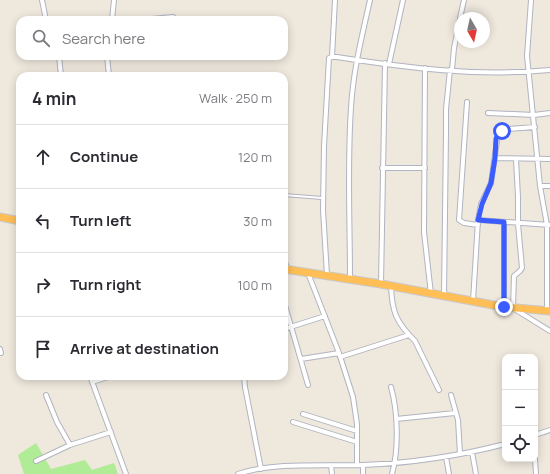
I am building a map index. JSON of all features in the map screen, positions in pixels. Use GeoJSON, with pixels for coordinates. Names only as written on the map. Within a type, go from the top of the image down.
{"type":"FeatureCollection","features":[{"type":"Feature","properties":{"kind":"highway"},"geometry":{"type":"LineString","coordinates":[[0,217],[16,220]]}},
{"type":"Feature","properties":{"kind":"highway"},"geometry":{"type":"LineString","coordinates":[[288,269],[381,284],[504,307],[548,311]]}},
{"type":"Feature","properties":{"kind":"street"},"geometry":{"type":"LineString","coordinates":[[42,0],[45,16]]}},
{"type":"Feature","properties":{"kind":"street"},"geometry":{"type":"LineString","coordinates":[[112,16],[114,0]]}},
{"type":"Feature","properties":{"kind":"street"},"geometry":{"type":"LineString","coordinates":[[327,275],[323,198],[324,146],[329,60],[332,57],[335,0]]}},
{"type":"Feature","properties":{"kind":"street"},"geometry":{"type":"LineString","coordinates":[[350,279],[351,108],[356,60],[370,0]]}},
{"type":"Feature","properties":{"kind":"street"},"geometry":{"type":"LineString","coordinates":[[381,284],[382,168],[387,63],[403,0]]}},
{"type":"Feature","properties":{"kind":"street"},"geometry":{"type":"LineString","coordinates":[[461,12],[464,0]]}},
{"type":"Feature","properties":{"kind":"street"},"geometry":{"type":"LineString","coordinates":[[531,0],[528,40],[529,72],[540,186],[548,225],[548,311]]}},
{"type":"Feature","properties":{"kind":"street"},"geometry":{"type":"LineString","coordinates":[[444,296],[446,109],[454,48]]}},
{"type":"Feature","properties":{"kind":"street"},"geometry":{"type":"LineString","coordinates":[[332,57],[478,73],[550,70]]}},
{"type":"Feature","properties":{"kind":"street"},"geometry":{"type":"LineString","coordinates":[[59,60],[61,72]]}},
{"type":"Feature","properties":{"kind":"street"},"geometry":{"type":"LineString","coordinates":[[107,60],[109,72]]}},
{"type":"Feature","properties":{"kind":"street"},"geometry":{"type":"LineString","coordinates":[[425,68],[424,232],[431,294]]}},
{"type":"Feature","properties":{"kind":"street"},"geometry":{"type":"LineString","coordinates":[[467,102],[459,220],[464,223],[478,225]]}},
{"type":"Feature","properties":{"kind":"street"},"geometry":{"type":"LineString","coordinates":[[488,113],[534,115],[550,113]]}},
{"type":"Feature","properties":{"kind":"street"},"geometry":{"type":"LineString","coordinates":[[473,301],[478,220],[482,204],[491,183],[496,139],[498,134],[507,129],[535,127]]}},
{"type":"Feature","properties":{"kind":"street"},"geometry":{"type":"LineString","coordinates":[[495,158],[550,159]]}},
{"type":"Feature","properties":{"kind":"street"},"geometry":{"type":"LineString","coordinates":[[516,159],[518,224],[522,268],[514,276],[513,308],[550,331]]}},
{"type":"Feature","properties":{"kind":"street"},"geometry":{"type":"LineString","coordinates":[[382,168],[425,168]]}},
{"type":"Feature","properties":{"kind":"street"},"geometry":{"type":"LineString","coordinates":[[540,186],[550,186]]}},
{"type":"Feature","properties":{"kind":"street"},"geometry":{"type":"LineString","coordinates":[[478,220],[548,225]]}},
{"type":"Feature","properties":{"kind":"street"},"geometry":{"type":"LineString","coordinates":[[504,222],[504,307]]}},
{"type":"Feature","properties":{"kind":"street"},"geometry":{"type":"LineString","coordinates":[[308,272],[339,355],[353,398],[358,431],[357,465]]}},
{"type":"Feature","properties":{"kind":"street"},"geometry":{"type":"LineString","coordinates":[[391,286],[394,314],[415,341],[439,390]]}},
{"type":"Feature","properties":{"kind":"street"},"geometry":{"type":"LineString","coordinates":[[288,314],[308,384]]}},
{"type":"Feature","properties":{"kind":"street"},"geometry":{"type":"LineString","coordinates":[[288,328],[325,316]]}},
{"type":"Feature","properties":{"kind":"street"},"geometry":{"type":"LineString","coordinates":[[301,359],[339,355],[409,335]]}},
{"type":"Feature","properties":{"kind":"street"},"geometry":{"type":"LineString","coordinates":[[98,380],[92,382],[126,474]]}},
{"type":"Feature","properties":{"kind":"street"},"geometry":{"type":"LineString","coordinates":[[244,380],[261,469]]}},
{"type":"Feature","properties":{"kind":"street"},"geometry":{"type":"LineString","coordinates":[[391,387],[395,401],[396,419],[395,464],[392,474]]}},
{"type":"Feature","properties":{"kind":"street"},"geometry":{"type":"LineString","coordinates":[[46,395],[57,422],[70,445]]}},
{"type":"Feature","properties":{"kind":"street"},"geometry":{"type":"LineString","coordinates":[[451,395],[458,420],[460,454]]}},
{"type":"Feature","properties":{"kind":"street"},"geometry":{"type":"LineString","coordinates":[[396,419],[455,413]]}},
{"type":"Feature","properties":{"kind":"street"},"geometry":{"type":"LineString","coordinates":[[303,414],[358,431]]}},
{"type":"Feature","properties":{"kind":"street"},"geometry":{"type":"LineString","coordinates":[[293,422],[357,442]]}},
{"type":"Feature","properties":{"kind":"street"},"geometry":{"type":"LineString","coordinates":[[538,434],[550,430]]}},
{"type":"Feature","properties":{"kind":"street"},"geometry":{"type":"LineString","coordinates":[[36,461],[70,445],[111,432]]}},
{"type":"Feature","properties":{"kind":"street"},"geometry":{"type":"LineString","coordinates":[[238,474],[286,466],[395,464],[446,457],[502,445]]}},
{"type":"Feature","properties":{"kind":"street"},"geometry":{"type":"LineString","coordinates":[[472,452],[476,474]]}},
{"type":"Feature","properties":{"kind":"street"},"geometry":{"type":"LineString","coordinates":[[446,457],[449,474]]}},
{"type":"Feature","properties":{"kind":"street"},"geometry":{"type":"LineString","coordinates":[[535,462],[536,474]]}},
{"type":"Feature","properties":{"kind":"street"},"geometry":{"type":"LineString","coordinates":[[331,465],[332,474]]}},
{"type":"Feature","properties":{"kind":"street"},"geometry":{"type":"LineString","coordinates":[[363,465],[363,474]]}},
{"type":"Feature","properties":{"kind":"lane"},"geometry":{"type":"LineString","coordinates":[[288,195],[323,198]]}},
{"type":"Feature","properties":{"kind":"green space"},"geometry":{"type":"Polygon","coordinates":[[[36,443],[51,469],[85,460],[92,470],[114,463],[118,474],[24,474],[18,455],[36,443]]]}},
{"type":"Feature","properties":{"kind":"route"},"geometry":{"type":"LineString","coordinates":[[502,131],[498,134],[496,139],[491,183],[482,204],[478,220],[504,222],[504,307]]}}]}
